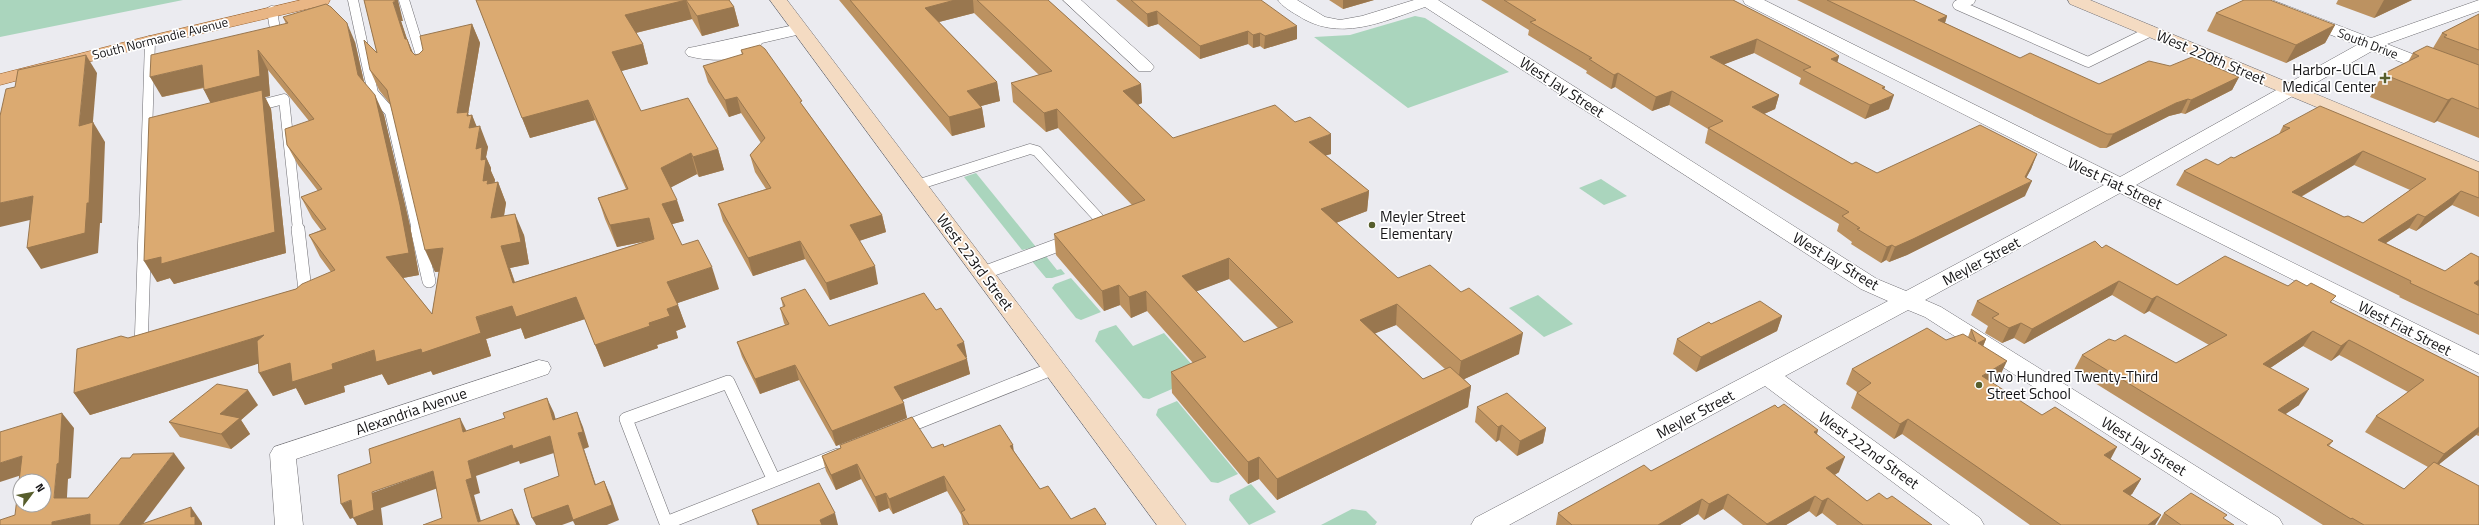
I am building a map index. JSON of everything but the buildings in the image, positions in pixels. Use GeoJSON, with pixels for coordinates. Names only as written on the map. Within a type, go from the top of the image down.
{"type":"FeatureCollection","features":[{"type":"Feature","properties":{"kind":"main road","name":"South Normandie Avenue"},"geometry":{"type":"LineString","coordinates":[[0,80],[150,41],[322,0]]}},
{"type":"Feature","properties":{"kind":"main road","name":"West 223rd Street"},"geometry":{"type":"LineString","coordinates":[[778,0],[1172,525]]}},
{"type":"Feature","properties":{"kind":"main road","name":"West 220th Street"},"geometry":{"type":"LineString","coordinates":[[2076,0],[2479,169]]}},
{"type":"Feature","properties":{"kind":"street"},"geometry":{"type":"LineString","coordinates":[[1071,0],[1145,67]]}},
{"type":"Feature","properties":{"kind":"street"},"geometry":{"type":"LineString","coordinates":[[1286,0],[1311,18],[1333,25],[1352,24],[1428,0]]}},
{"type":"Feature","properties":{"kind":"street","name":"West Jay Street"},"geometry":{"type":"LineString","coordinates":[[1428,0],[1870,284],[1933,312],[2269,525]]}},
{"type":"Feature","properties":{"kind":"street","name":"West Fiat Street"},"geometry":{"type":"LineString","coordinates":[[1751,0],[2479,366]]}},
{"type":"Feature","properties":{"kind":"street","name":"South Drive"},"geometry":{"type":"LineString","coordinates":[[2257,0],[2479,86]]}},
{"type":"Feature","properties":{"kind":"street","name":"Meyler Street"},"geometry":{"type":"LineString","coordinates":[[1485,525],[1768,376],[2120,185],[2371,44],[2479,5]]}},
{"type":"Feature","properties":{"kind":"street"},"geometry":{"type":"LineString","coordinates":[[754,41],[799,29]]}},
{"type":"Feature","properties":{"kind":"street","name":"Alexandria Avenue"},"geometry":{"type":"LineString","coordinates":[[289,525],[283,454],[539,368]]}},
{"type":"Feature","properties":{"kind":"street","name":"West 222nd Street"},"geometry":{"type":"LineString","coordinates":[[1768,376],[1970,525]]}},
{"type":"Feature","properties":{"kind":"lane"},"geometry":{"type":"LineString","coordinates":[[353,0],[373,93],[390,112],[429,281]]}},
{"type":"Feature","properties":{"kind":"lane"},"geometry":{"type":"LineString","coordinates":[[404,0],[425,68]]}},
{"type":"Feature","properties":{"kind":"lane"},"geometry":{"type":"LineString","coordinates":[[1970,0],[1958,5],[2088,62],[2151,31]]}},
{"type":"Feature","properties":{"kind":"lane"},"geometry":{"type":"LineString","coordinates":[[270,43],[277,42],[272,11]]}},
{"type":"Feature","properties":{"kind":"lane"},"geometry":{"type":"LineString","coordinates":[[150,41],[153,70],[148,133],[141,353],[156,349]]}},
{"type":"Feature","properties":{"kind":"lane"},"geometry":{"type":"LineString","coordinates":[[239,110],[284,99],[306,303],[299,306]]}},
{"type":"Feature","properties":{"kind":"lane"},"geometry":{"type":"LineString","coordinates":[[148,133],[163,129]]}},
{"type":"Feature","properties":{"kind":"lane"},"geometry":{"type":"LineString","coordinates":[[917,185],[1030,149],[1036,151],[1104,224],[1102,229],[983,273]]}},
{"type":"Feature","properties":{"kind":"lane"},"geometry":{"type":"LineString","coordinates":[[886,436],[1054,368]]}},
{"type":"Feature","properties":{"kind":"lane"},"geometry":{"type":"LineString","coordinates":[[774,480],[728,382],[626,419],[666,523],[774,480],[848,450]]}},
{"type":"Feature","properties":{"kind":"green space"},"geometry":{"type":"Polygon","coordinates":[[[0,0],[183,0],[0,37],[0,0]]]}},
{"type":"Feature","properties":{"kind":"green space"},"geometry":{"type":"Polygon","coordinates":[[[1415,16],[1425,18],[1509,72],[1408,108],[1314,37],[1350,35],[1415,16]]]}},
{"type":"Feature","properties":{"kind":"green space"},"geometry":{"type":"Polygon","coordinates":[[[976,173],[1036,247],[1022,250],[964,177],[976,173]]]}},
{"type":"Feature","properties":{"kind":"green space"},"geometry":{"type":"Polygon","coordinates":[[[1601,179],[1627,196],[1604,205],[1579,188],[1601,179]]]}},
{"type":"Feature","properties":{"kind":"green space"},"geometry":{"type":"Polygon","coordinates":[[[1045,255],[1057,270],[1061,269],[1065,274],[1052,278],[1046,278],[1031,260],[1045,255]]]}},
{"type":"Feature","properties":{"kind":"green space"},"geometry":{"type":"Polygon","coordinates":[[[1071,278],[1101,312],[1081,320],[1076,318],[1052,288],[1055,284],[1071,278]]]}},
{"type":"Feature","properties":{"kind":"green space"},"geometry":{"type":"Polygon","coordinates":[[[1538,295],[1573,324],[1544,337],[1509,308],[1538,295]]]}},
{"type":"Feature","properties":{"kind":"green space"},"geometry":{"type":"Polygon","coordinates":[[[1116,325],[1133,346],[1164,333],[1202,376],[1149,399],[1143,398],[1095,341],[1099,331],[1116,325]]]}},
{"type":"Feature","properties":{"kind":"green space"},"geometry":{"type":"Polygon","coordinates":[[[1177,401],[1238,474],[1218,483],[1211,482],[1156,415],[1158,409],[1177,401]]]}},
{"type":"Feature","properties":{"kind":"green space"},"geometry":{"type":"Polygon","coordinates":[[[1251,484],[1276,512],[1249,525],[1229,500],[1230,495],[1251,484]]]}},
{"type":"Feature","properties":{"kind":"green space"},"geometry":{"type":"Polygon","coordinates":[[[1352,509],[1366,511],[1377,522],[1375,525],[1321,525],[1352,509]]]}},
{"type":"Feature","properties":{"kind":"place","name":"Harbor-UCLA Medical Center"},"geometry":{"type":"Point","coordinates":[2385,78]}},
{"type":"Feature","properties":{"kind":"place","name":"Meyler Street Elementary"},"geometry":{"type":"Point","coordinates":[1372,225]}},
{"type":"Feature","properties":{"kind":"place","name":"Two Hundred Twenty-Third Street School"},"geometry":{"type":"Point","coordinates":[1979,385]}}]}
